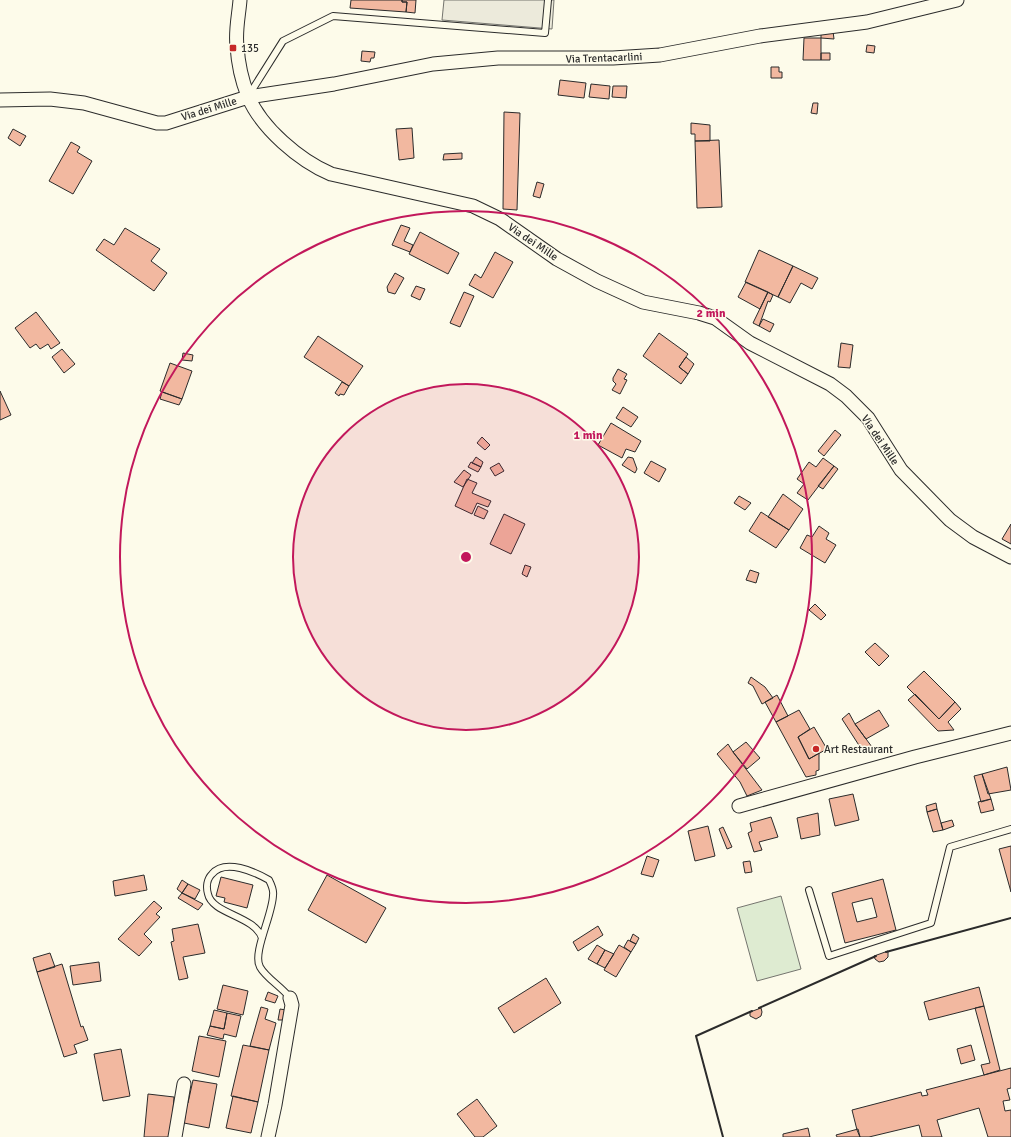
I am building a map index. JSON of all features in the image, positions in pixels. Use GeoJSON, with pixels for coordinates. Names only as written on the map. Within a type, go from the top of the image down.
{"type":"FeatureCollection","features":[{"type":"Feature","properties":{"kind":"street"},"geometry":{"type":"LineString","coordinates":[[240,0],[236,44],[241,73],[248,97]]}},
{"type":"Feature","properties":{"kind":"street","name":"Via Trentacarlini"},"geometry":{"type":"LineString","coordinates":[[248,97],[334,84],[432,64],[459,61],[498,58],[613,58],[660,55],[760,36],[867,22],[957,0]]}},
{"type":"Feature","properties":{"kind":"street","name":"Via dei Mille"},"geometry":{"type":"LineString","coordinates":[[0,100],[50,99],[84,103],[157,123],[166,123],[248,97],[265,123],[316,167],[331,174],[473,206],[500,219],[557,259],[597,281],[643,302],[699,313],[715,318],[750,343],[830,384],[846,396],[868,418],[901,470],[950,520],[973,537],[1011,557]]}},
{"type":"Feature","properties":{"kind":"street"},"geometry":{"type":"LineString","coordinates":[[738,806],[1011,733]]}},
{"type":"Feature","properties":{"kind":"street"},"geometry":{"type":"LineString","coordinates":[[268,1137],[276,1105],[292,1005],[290,998]]}},
{"type":"Feature","properties":{"kind":"street"},"geometry":{"type":"LineString","coordinates":[[175,1137],[184,1084]]}},
{"type":"Feature","properties":{"kind":"lane"},"geometry":{"type":"LineString","coordinates":[[248,97],[283,41],[333,16],[545,33],[548,0]]}},
{"type":"Feature","properties":{"kind":"lane"},"geometry":{"type":"LineString","coordinates":[[809,890],[829,956],[931,923],[950,846],[1011,829]]}},
{"type":"Feature","properties":{"kind":"lane"},"geometry":{"type":"LineString","coordinates":[[262,938],[260,932],[251,924],[212,902],[208,896],[207,888],[209,878],[216,869],[229,867],[254,872],[269,880],[274,894],[270,918],[262,938],[258,962],[260,968],[284,989],[290,998]]}},
{"type":"Feature","properties":{"kind":"green space"},"geometry":{"type":"Polygon","coordinates":[[[781,896],[801,969],[757,981],[737,908],[781,896]]]}},
{"type":"Feature","properties":{"kind":"shaded area"},"geometry":{"type":"Polygon","coordinates":[[[444,0],[554,0],[552,29],[442,20],[444,0]]]}},
{"type":"Feature","properties":{"kind":"building"},"geometry":{"type":"Polygon","coordinates":[[[351,0],[402,0],[402,2],[407,2],[406,12],[350,8],[351,0]]]}},
{"type":"Feature","properties":{"kind":"building"},"geometry":{"type":"Polygon","coordinates":[[[402,0],[416,0],[415,13],[406,12],[407,2],[402,2],[402,0]]]}},
{"type":"Feature","properties":{"kind":"building"},"geometry":{"type":"Polygon","coordinates":[[[833,31],[834,39],[821,38],[821,34],[833,31]]]}},
{"type":"Feature","properties":{"kind":"building"},"geometry":{"type":"Polygon","coordinates":[[[804,38],[821,38],[821,60],[803,60],[804,38]]]}},
{"type":"Feature","properties":{"kind":"building"},"geometry":{"type":"Polygon","coordinates":[[[867,45],[875,46],[874,53],[866,52],[867,45]]]}},
{"type":"Feature","properties":{"kind":"building"},"geometry":{"type":"Polygon","coordinates":[[[362,51],[375,52],[374,58],[371,58],[370,62],[361,61],[362,51]]]}},
{"type":"Feature","properties":{"kind":"building"},"geometry":{"type":"Polygon","coordinates":[[[821,53],[830,53],[830,60],[821,60],[821,53]]]}},
{"type":"Feature","properties":{"kind":"building"},"geometry":{"type":"Polygon","coordinates":[[[771,67],[779,67],[779,72],[782,72],[782,78],[771,78],[771,67]]]}},
{"type":"Feature","properties":{"kind":"building"},"geometry":{"type":"Polygon","coordinates":[[[560,80],[586,83],[584,98],[558,95],[560,80]]]}},
{"type":"Feature","properties":{"kind":"building"},"geometry":{"type":"Polygon","coordinates":[[[591,84],[610,86],[609,99],[589,97],[591,84]]]}},
{"type":"Feature","properties":{"kind":"building"},"geometry":{"type":"Polygon","coordinates":[[[613,86],[627,86],[626,98],[612,97],[613,86]]]}},
{"type":"Feature","properties":{"kind":"building"},"geometry":{"type":"Polygon","coordinates":[[[813,103],[818,103],[817,114],[811,113],[813,103]]]}},
{"type":"Feature","properties":{"kind":"building"},"geometry":{"type":"Polygon","coordinates":[[[504,112],[520,113],[517,210],[503,209],[504,112]]]}},
{"type":"Feature","properties":{"kind":"building"},"geometry":{"type":"Polygon","coordinates":[[[691,123],[710,125],[710,141],[695,141],[695,134],[691,134],[691,123]]]}},
{"type":"Feature","properties":{"kind":"building"},"geometry":{"type":"Polygon","coordinates":[[[412,128],[414,158],[399,160],[396,129],[412,128]]]}},
{"type":"Feature","properties":{"kind":"building"},"geometry":{"type":"Polygon","coordinates":[[[13,129],[26,136],[20,146],[8,138],[13,129]]]}},
{"type":"Feature","properties":{"kind":"building"},"geometry":{"type":"Polygon","coordinates":[[[719,140],[722,207],[697,208],[695,141],[719,140]]]}},
{"type":"Feature","properties":{"kind":"building"},"geometry":{"type":"Polygon","coordinates":[[[71,142],[80,147],[77,152],[92,161],[73,194],[49,181],[71,142]]]}},
{"type":"Feature","properties":{"kind":"building"},"geometry":{"type":"Polygon","coordinates":[[[462,153],[462,159],[443,160],[444,154],[462,153]]]}},
{"type":"Feature","properties":{"kind":"building"},"geometry":{"type":"Polygon","coordinates":[[[537,182],[544,184],[540,198],[533,196],[537,182]]]}},
{"type":"Feature","properties":{"kind":"building"},"geometry":{"type":"Polygon","coordinates":[[[401,225],[410,228],[404,241],[413,245],[410,252],[392,245],[401,225]]]}},
{"type":"Feature","properties":{"kind":"building"},"geometry":{"type":"Polygon","coordinates":[[[125,228],[160,249],[151,261],[167,273],[154,291],[96,250],[104,239],[114,245],[125,228]]]}},
{"type":"Feature","properties":{"kind":"building"},"geometry":{"type":"Polygon","coordinates":[[[420,232],[459,253],[448,274],[409,254],[420,232]]]}},
{"type":"Feature","properties":{"kind":"building"},"geometry":{"type":"Polygon","coordinates":[[[759,250],[793,266],[778,297],[745,282],[759,250]]]}},
{"type":"Feature","properties":{"kind":"building"},"geometry":{"type":"Polygon","coordinates":[[[495,252],[513,262],[493,298],[469,285],[475,274],[481,278],[495,252]]]}},
{"type":"Feature","properties":{"kind":"building"},"geometry":{"type":"Polygon","coordinates":[[[793,266],[818,278],[812,289],[801,283],[790,303],[778,297],[793,266]]]}},
{"type":"Feature","properties":{"kind":"building"},"geometry":{"type":"Polygon","coordinates":[[[395,273],[404,278],[395,294],[388,292],[387,287],[395,273]]]}},
{"type":"Feature","properties":{"kind":"building"},"geometry":{"type":"Polygon","coordinates":[[[746,282],[768,292],[760,309],[738,297],[746,282]]]}},
{"type":"Feature","properties":{"kind":"building"},"geometry":{"type":"Polygon","coordinates":[[[416,286],[425,289],[420,300],[411,296],[416,286]]]}},
{"type":"Feature","properties":{"kind":"building"},"geometry":{"type":"Polygon","coordinates":[[[464,292],[474,296],[460,327],[450,323],[464,292]]]}},
{"type":"Feature","properties":{"kind":"building"},"geometry":{"type":"Polygon","coordinates":[[[768,292],[773,295],[770,302],[768,301],[759,326],[753,323],[768,292]]]}},
{"type":"Feature","properties":{"kind":"building"},"geometry":{"type":"Polygon","coordinates":[[[36,312],[60,343],[51,349],[48,344],[40,349],[36,344],[30,348],[15,328],[36,312]]]}},
{"type":"Feature","properties":{"kind":"building"},"geometry":{"type":"Polygon","coordinates":[[[763,319],[774,324],[770,332],[759,326],[763,319]]]}},
{"type":"Feature","properties":{"kind":"building"},"geometry":{"type":"Polygon","coordinates":[[[659,333],[688,354],[679,367],[688,374],[681,384],[643,356],[659,333]]]}},
{"type":"Feature","properties":{"kind":"building"},"geometry":{"type":"Polygon","coordinates":[[[318,336],[363,366],[349,386],[304,357],[318,336]]]}},
{"type":"Feature","properties":{"kind":"building"},"geometry":{"type":"Polygon","coordinates":[[[841,343],[853,345],[850,368],[838,367],[841,343]]]}},
{"type":"Feature","properties":{"kind":"building"},"geometry":{"type":"Polygon","coordinates":[[[62,349],[75,364],[64,373],[52,357],[62,349]]]}},
{"type":"Feature","properties":{"kind":"building"},"geometry":{"type":"Polygon","coordinates":[[[183,353],[193,355],[192,361],[182,360],[183,353]]]}},
{"type":"Feature","properties":{"kind":"building"},"geometry":{"type":"Polygon","coordinates":[[[686,357],[694,364],[688,374],[679,367],[686,357]]]}},
{"type":"Feature","properties":{"kind":"building"},"geometry":{"type":"Polygon","coordinates":[[[170,363],[192,371],[182,399],[160,391],[170,363]]]}},
{"type":"Feature","properties":{"kind":"building"},"geometry":{"type":"Polygon","coordinates":[[[618,369],[627,374],[624,379],[627,380],[620,394],[612,390],[616,384],[613,381],[613,378],[618,369]]]}},
{"type":"Feature","properties":{"kind":"building"},"geometry":{"type":"Polygon","coordinates":[[[342,382],[349,386],[344,395],[340,394],[339,396],[335,393],[342,382]]]}},
{"type":"Feature","properties":{"kind":"building"},"geometry":{"type":"Polygon","coordinates":[[[0,391],[11,415],[0,420],[0,391]]]}},
{"type":"Feature","properties":{"kind":"building"},"geometry":{"type":"Polygon","coordinates":[[[162,392],[182,399],[179,405],[160,399],[162,392]]]}},
{"type":"Feature","properties":{"kind":"building"},"geometry":{"type":"Polygon","coordinates":[[[623,407],[638,417],[631,427],[616,418],[623,407]]]}},
{"type":"Feature","properties":{"kind":"building"},"geometry":{"type":"Polygon","coordinates":[[[611,423],[641,441],[635,452],[626,449],[622,458],[598,445],[611,423]]]}},
{"type":"Feature","properties":{"kind":"building"},"geometry":{"type":"Polygon","coordinates":[[[835,430],[841,435],[824,456],[818,451],[835,430]]]}},
{"type":"Feature","properties":{"kind":"building"},"geometry":{"type":"Polygon","coordinates":[[[482,437],[490,445],[485,450],[477,443],[482,437]]]}},
{"type":"Feature","properties":{"kind":"building"},"geometry":{"type":"Polygon","coordinates":[[[476,457],[483,462],[481,467],[472,463],[476,457]]]}},
{"type":"Feature","properties":{"kind":"building"},"geometry":{"type":"Polygon","coordinates":[[[628,457],[633,458],[637,469],[635,473],[622,465],[628,457]]]}},
{"type":"Feature","properties":{"kind":"building"},"geometry":{"type":"Polygon","coordinates":[[[823,458],[834,466],[808,500],[797,493],[804,484],[797,479],[809,462],[816,467],[823,458]]]}},
{"type":"Feature","properties":{"kind":"building"},"geometry":{"type":"Polygon","coordinates":[[[651,461],[666,469],[659,482],[644,473],[651,461]]]}},
{"type":"Feature","properties":{"kind":"building"},"geometry":{"type":"Polygon","coordinates":[[[471,462],[481,467],[478,472],[468,467],[471,462]]]}},
{"type":"Feature","properties":{"kind":"building"},"geometry":{"type":"Polygon","coordinates":[[[499,463],[504,471],[495,476],[490,468],[499,463]]]}},
{"type":"Feature","properties":{"kind":"building"},"geometry":{"type":"Polygon","coordinates":[[[834,466],[838,469],[823,489],[818,486],[834,466]]]}},
{"type":"Feature","properties":{"kind":"building"},"geometry":{"type":"Polygon","coordinates":[[[464,470],[471,475],[463,487],[454,482],[464,470]]]}},
{"type":"Feature","properties":{"kind":"building"},"geometry":{"type":"Polygon","coordinates":[[[467,479],[477,483],[472,493],[491,501],[488,507],[477,503],[472,514],[455,506],[467,479]]]}},
{"type":"Feature","properties":{"kind":"building"},"geometry":{"type":"Polygon","coordinates":[[[783,494],[803,509],[789,530],[768,517],[783,494]]]}},
{"type":"Feature","properties":{"kind":"building"},"geometry":{"type":"Polygon","coordinates":[[[739,496],[751,503],[745,510],[734,503],[739,496]]]}},
{"type":"Feature","properties":{"kind":"building"},"geometry":{"type":"Polygon","coordinates":[[[478,506],[488,511],[484,519],[474,515],[478,506]]]}},
{"type":"Feature","properties":{"kind":"building"},"geometry":{"type":"Polygon","coordinates":[[[761,512],[789,530],[776,548],[749,531],[761,512]]]}},
{"type":"Feature","properties":{"kind":"building"},"geometry":{"type":"Polygon","coordinates":[[[504,514],[525,524],[511,554],[490,544],[504,514]]]}},
{"type":"Feature","properties":{"kind":"building"},"geometry":{"type":"Polygon","coordinates":[[[1011,524],[1011,544],[1002,539],[1011,524]]]}},
{"type":"Feature","properties":{"kind":"building"},"geometry":{"type":"Polygon","coordinates":[[[819,526],[829,533],[826,539],[836,545],[825,563],[800,548],[807,535],[812,537],[819,526]]]}},
{"type":"Feature","properties":{"kind":"building"},"geometry":{"type":"Polygon","coordinates":[[[525,565],[531,567],[527,577],[522,574],[525,565]]]}},
{"type":"Feature","properties":{"kind":"building"},"geometry":{"type":"Polygon","coordinates":[[[750,570],[759,573],[756,583],[746,580],[750,570]]]}},
{"type":"Feature","properties":{"kind":"building"},"geometry":{"type":"Polygon","coordinates":[[[815,604],[826,615],[821,620],[809,610],[815,604]]]}},
{"type":"Feature","properties":{"kind":"building"},"geometry":{"type":"Polygon","coordinates":[[[875,643],[889,656],[879,666],[865,652],[875,643]]]}},
{"type":"Feature","properties":{"kind":"building"},"geometry":{"type":"Polygon","coordinates":[[[924,671],[955,702],[939,719],[907,687],[924,671]]]}},
{"type":"Feature","properties":{"kind":"building"},"geometry":{"type":"Polygon","coordinates":[[[751,677],[765,687],[773,698],[762,704],[753,686],[748,683],[751,677]]]}},
{"type":"Feature","properties":{"kind":"building"},"geometry":{"type":"Polygon","coordinates":[[[915,694],[939,719],[955,702],[961,709],[948,722],[954,730],[938,731],[908,700],[915,694]]]}},
{"type":"Feature","properties":{"kind":"building"},"geometry":{"type":"Polygon","coordinates":[[[777,695],[788,716],[776,722],[765,702],[777,695]]]}},
{"type":"Feature","properties":{"kind":"building"},"geometry":{"type":"Polygon","coordinates":[[[799,710],[810,729],[798,737],[809,759],[819,753],[819,770],[816,771],[816,775],[806,777],[776,722],[799,710]]]}},
{"type":"Feature","properties":{"kind":"building"},"geometry":{"type":"Polygon","coordinates":[[[879,710],[889,726],[866,739],[855,724],[879,710]]]}},
{"type":"Feature","properties":{"kind":"building"},"geometry":{"type":"Polygon","coordinates":[[[849,713],[872,747],[862,750],[842,719],[849,713]]]}},
{"type":"Feature","properties":{"kind":"building"},"geometry":{"type":"Polygon","coordinates":[[[814,727],[827,749],[809,759],[798,737],[814,727]]]}},
{"type":"Feature","properties":{"kind":"building"},"geometry":{"type":"Polygon","coordinates":[[[746,742],[760,758],[747,769],[733,752],[746,742]]]}},
{"type":"Feature","properties":{"kind":"building"},"geometry":{"type":"Polygon","coordinates":[[[728,744],[762,790],[747,796],[740,782],[717,754],[728,744]]]}},
{"type":"Feature","properties":{"kind":"building"},"geometry":{"type":"Polygon","coordinates":[[[1007,767],[1011,790],[988,794],[982,774],[1007,767]]]}},
{"type":"Feature","properties":{"kind":"building"},"geometry":{"type":"Polygon","coordinates":[[[982,774],[991,799],[981,802],[974,776],[982,774]]]}},
{"type":"Feature","properties":{"kind":"building"},"geometry":{"type":"Polygon","coordinates":[[[853,794],[859,820],[835,826],[829,799],[853,794]]]}},
{"type":"Feature","properties":{"kind":"building"},"geometry":{"type":"Polygon","coordinates":[[[991,799],[994,810],[981,813],[978,802],[991,799]]]}},
{"type":"Feature","properties":{"kind":"building"},"geometry":{"type":"Polygon","coordinates":[[[936,803],[937,809],[927,812],[926,806],[936,803]]]}},
{"type":"Feature","properties":{"kind":"building"},"geometry":{"type":"Polygon","coordinates":[[[937,809],[943,830],[933,832],[927,812],[937,809]]]}},
{"type":"Feature","properties":{"kind":"building"},"geometry":{"type":"Polygon","coordinates":[[[818,813],[820,835],[801,839],[797,818],[818,813]]]}},
{"type":"Feature","properties":{"kind":"building"},"geometry":{"type":"Polygon","coordinates":[[[771,817],[778,837],[759,842],[762,850],[754,852],[748,833],[752,831],[750,823],[771,817]]]}},
{"type":"Feature","properties":{"kind":"building"},"geometry":{"type":"Polygon","coordinates":[[[952,820],[954,826],[943,830],[941,823],[952,820]]]}},
{"type":"Feature","properties":{"kind":"building"},"geometry":{"type":"Polygon","coordinates":[[[708,826],[715,856],[695,861],[688,831],[708,826]]]}},
{"type":"Feature","properties":{"kind":"building"},"geometry":{"type":"Polygon","coordinates":[[[723,827],[732,847],[727,849],[719,829],[723,827]]]}},
{"type":"Feature","properties":{"kind":"building"},"geometry":{"type":"Polygon","coordinates":[[[1011,846],[1011,892],[999,849],[1011,846]]]}},
{"type":"Feature","properties":{"kind":"building"},"geometry":{"type":"Polygon","coordinates":[[[647,856],[659,860],[653,877],[641,874],[647,856]]]}},
{"type":"Feature","properties":{"kind":"building"},"geometry":{"type":"Polygon","coordinates":[[[750,861],[752,872],[745,873],[743,862],[750,861]]]}},
{"type":"Feature","properties":{"kind":"building"},"geometry":{"type":"Polygon","coordinates":[[[144,875],[147,890],[115,896],[113,881],[144,875]]]}},
{"type":"Feature","properties":{"kind":"building"},"geometry":{"type":"Polygon","coordinates":[[[327,875],[386,908],[366,943],[308,910],[327,875]]]}},
{"type":"Feature","properties":{"kind":"building"},"geometry":{"type":"Polygon","coordinates":[[[221,877],[253,885],[247,908],[224,902],[225,898],[216,896],[221,877]]]}},
{"type":"Feature","properties":{"kind":"building"},"geometry":{"type":"Polygon","coordinates":[[[883,879],[896,930],[845,943],[832,893],[883,879]],[[872,898],[852,903],[857,922],[877,917],[872,898]]]}},
{"type":"Feature","properties":{"kind":"building"},"geometry":{"type":"Polygon","coordinates":[[[182,880],[188,884],[182,893],[177,889],[182,880]]]}},
{"type":"Feature","properties":{"kind":"building"},"geometry":{"type":"Polygon","coordinates":[[[188,884],[200,890],[195,899],[182,893],[188,884]]]}},
{"type":"Feature","properties":{"kind":"building"},"geometry":{"type":"Polygon","coordinates":[[[182,893],[203,904],[198,910],[178,898],[182,893]]]}},
{"type":"Feature","properties":{"kind":"building"},"geometry":{"type":"Polygon","coordinates":[[[154,901],[162,908],[156,914],[160,917],[144,934],[152,942],[139,956],[118,939],[154,901]]]}},
{"type":"Feature","properties":{"kind":"building"},"geometry":{"type":"Polygon","coordinates":[[[198,924],[205,953],[183,957],[188,978],[179,980],[171,942],[174,941],[172,929],[198,924]]]}},
{"type":"Feature","properties":{"kind":"building"},"geometry":{"type":"Polygon","coordinates":[[[598,926],[603,935],[578,951],[573,942],[598,926]]]}},
{"type":"Feature","properties":{"kind":"building"},"geometry":{"type":"Polygon","coordinates":[[[633,934],[639,938],[636,944],[630,941],[633,934]]]}},
{"type":"Feature","properties":{"kind":"building"},"geometry":{"type":"Polygon","coordinates":[[[628,940],[636,944],[631,952],[624,947],[628,940]]]}},
{"type":"Feature","properties":{"kind":"building"},"geometry":{"type":"Polygon","coordinates":[[[597,945],[605,950],[597,964],[588,959],[597,945]]]}},
{"type":"Feature","properties":{"kind":"building"},"geometry":{"type":"Polygon","coordinates":[[[619,945],[631,952],[616,977],[604,970],[619,945]]]}},
{"type":"Feature","properties":{"kind":"building"},"geometry":{"type":"Polygon","coordinates":[[[605,950],[614,954],[605,968],[597,964],[605,950]]]}},
{"type":"Feature","properties":{"kind":"building"},"geometry":{"type":"Polygon","coordinates":[[[888,951],[888,957],[884,961],[879,962],[875,959],[874,956],[888,951]]]}},
{"type":"Feature","properties":{"kind":"building"},"geometry":{"type":"Polygon","coordinates":[[[50,953],[55,967],[37,972],[33,958],[50,953]]]}},
{"type":"Feature","properties":{"kind":"building"},"geometry":{"type":"Polygon","coordinates":[[[99,962],[101,981],[73,985],[70,966],[99,962]]]}},
{"type":"Feature","properties":{"kind":"building"},"geometry":{"type":"Polygon","coordinates":[[[62,964],[81,1027],[83,1026],[88,1040],[74,1045],[77,1053],[64,1057],[37,972],[62,964]]]}},
{"type":"Feature","properties":{"kind":"building"},"geometry":{"type":"Polygon","coordinates":[[[546,978],[561,1003],[514,1033],[498,1008],[546,978]]]}},
{"type":"Feature","properties":{"kind":"building"},"geometry":{"type":"Polygon","coordinates":[[[223,985],[248,991],[243,1015],[217,1009],[223,985]]]}},
{"type":"Feature","properties":{"kind":"building"},"geometry":{"type":"Polygon","coordinates":[[[979,987],[984,1006],[929,1020],[924,1002],[979,987]]]}},
{"type":"Feature","properties":{"kind":"building"},"geometry":{"type":"Polygon","coordinates":[[[268,992],[278,996],[275,1003],[265,1000],[268,992]]]}},
{"type":"Feature","properties":{"kind":"building"},"geometry":{"type":"Polygon","coordinates":[[[984,1006],[1000,1070],[984,1075],[981,1065],[990,1063],[975,1008],[984,1006]]]}},
{"type":"Feature","properties":{"kind":"building"},"geometry":{"type":"Polygon","coordinates":[[[261,1007],[268,1009],[265,1019],[276,1023],[269,1050],[250,1046],[261,1007]]]}},
{"type":"Feature","properties":{"kind":"building"},"geometry":{"type":"Polygon","coordinates":[[[761,1008],[761,1016],[756,1019],[750,1016],[750,1012],[761,1008]]]}},
{"type":"Feature","properties":{"kind":"building"},"geometry":{"type":"Polygon","coordinates":[[[280,1009],[286,1010],[285,1020],[278,1020],[280,1009]]]}},
{"type":"Feature","properties":{"kind":"building"},"geometry":{"type":"Polygon","coordinates":[[[214,1010],[227,1013],[224,1029],[210,1026],[214,1010]]]}},
{"type":"Feature","properties":{"kind":"building"},"geometry":{"type":"Polygon","coordinates":[[[227,1013],[241,1016],[236,1037],[224,1034],[223,1039],[207,1035],[210,1026],[224,1029],[227,1013]]]}},
{"type":"Feature","properties":{"kind":"building"},"geometry":{"type":"Polygon","coordinates":[[[199,1036],[226,1041],[219,1077],[192,1071],[199,1036]]]}},
{"type":"Feature","properties":{"kind":"building"},"geometry":{"type":"Polygon","coordinates":[[[243,1045],[269,1050],[258,1102],[231,1096],[243,1045]]]}},
{"type":"Feature","properties":{"kind":"building"},"geometry":{"type":"Polygon","coordinates":[[[971,1045],[975,1060],[961,1064],[957,1049],[971,1045]]]}},
{"type":"Feature","properties":{"kind":"building"},"geometry":{"type":"Polygon","coordinates":[[[121,1049],[130,1096],[103,1101],[94,1054],[121,1049]]]}},
{"type":"Feature","properties":{"kind":"building"},"geometry":{"type":"Polygon","coordinates":[[[1011,1068],[1011,1088],[1007,1089],[1010,1100],[1003,1101],[1005,1111],[1011,1110],[1011,1137],[988,1137],[979,1108],[937,1120],[942,1137],[922,1137],[919,1125],[869,1137],[860,1137],[852,1110],[921,1092],[922,1096],[928,1095],[926,1090],[1011,1068]]]}},
{"type":"Feature","properties":{"kind":"building"},"geometry":{"type":"Polygon","coordinates":[[[193,1080],[217,1084],[209,1128],[184,1123],[186,1111],[183,1110],[184,1102],[188,1103],[193,1080]]]}},
{"type":"Feature","properties":{"kind":"building"},"geometry":{"type":"Polygon","coordinates":[[[148,1094],[174,1097],[171,1137],[144,1137],[148,1094]]]}},
{"type":"Feature","properties":{"kind":"building"},"geometry":{"type":"Polygon","coordinates":[[[233,1096],[258,1102],[251,1133],[226,1128],[233,1096]]]}},
{"type":"Feature","properties":{"kind":"building"},"geometry":{"type":"Polygon","coordinates":[[[477,1099],[497,1126],[483,1137],[475,1137],[457,1114],[477,1099]]]}},
{"type":"Feature","properties":{"kind":"building"},"geometry":{"type":"Polygon","coordinates":[[[808,1128],[810,1137],[783,1137],[783,1134],[808,1128]]]}},
{"type":"Feature","properties":{"kind":"building"},"geometry":{"type":"Polygon","coordinates":[[[858,1129],[860,1137],[837,1137],[836,1135],[858,1129]]]}},
{"type":"Feature","properties":{"kind":"wall"},"geometry":{"type":"LineString","coordinates":[[886,952],[1011,918]]}},
{"type":"Feature","properties":{"kind":"wall"},"geometry":{"type":"LineString","coordinates":[[759,1008],[876,956]]}},
{"type":"Feature","properties":{"kind":"wall"},"geometry":{"type":"LineString","coordinates":[[723,1137],[696,1036],[752,1011]]}},
{"type":"Feature","properties":{"kind":"place","name":"135"},"geometry":{"type":"Point","coordinates":[233,48]}},
{"type":"Feature","properties":{"kind":"place","name":"Art Restaurant"},"geometry":{"type":"Point","coordinates":[816,749]}}]}
